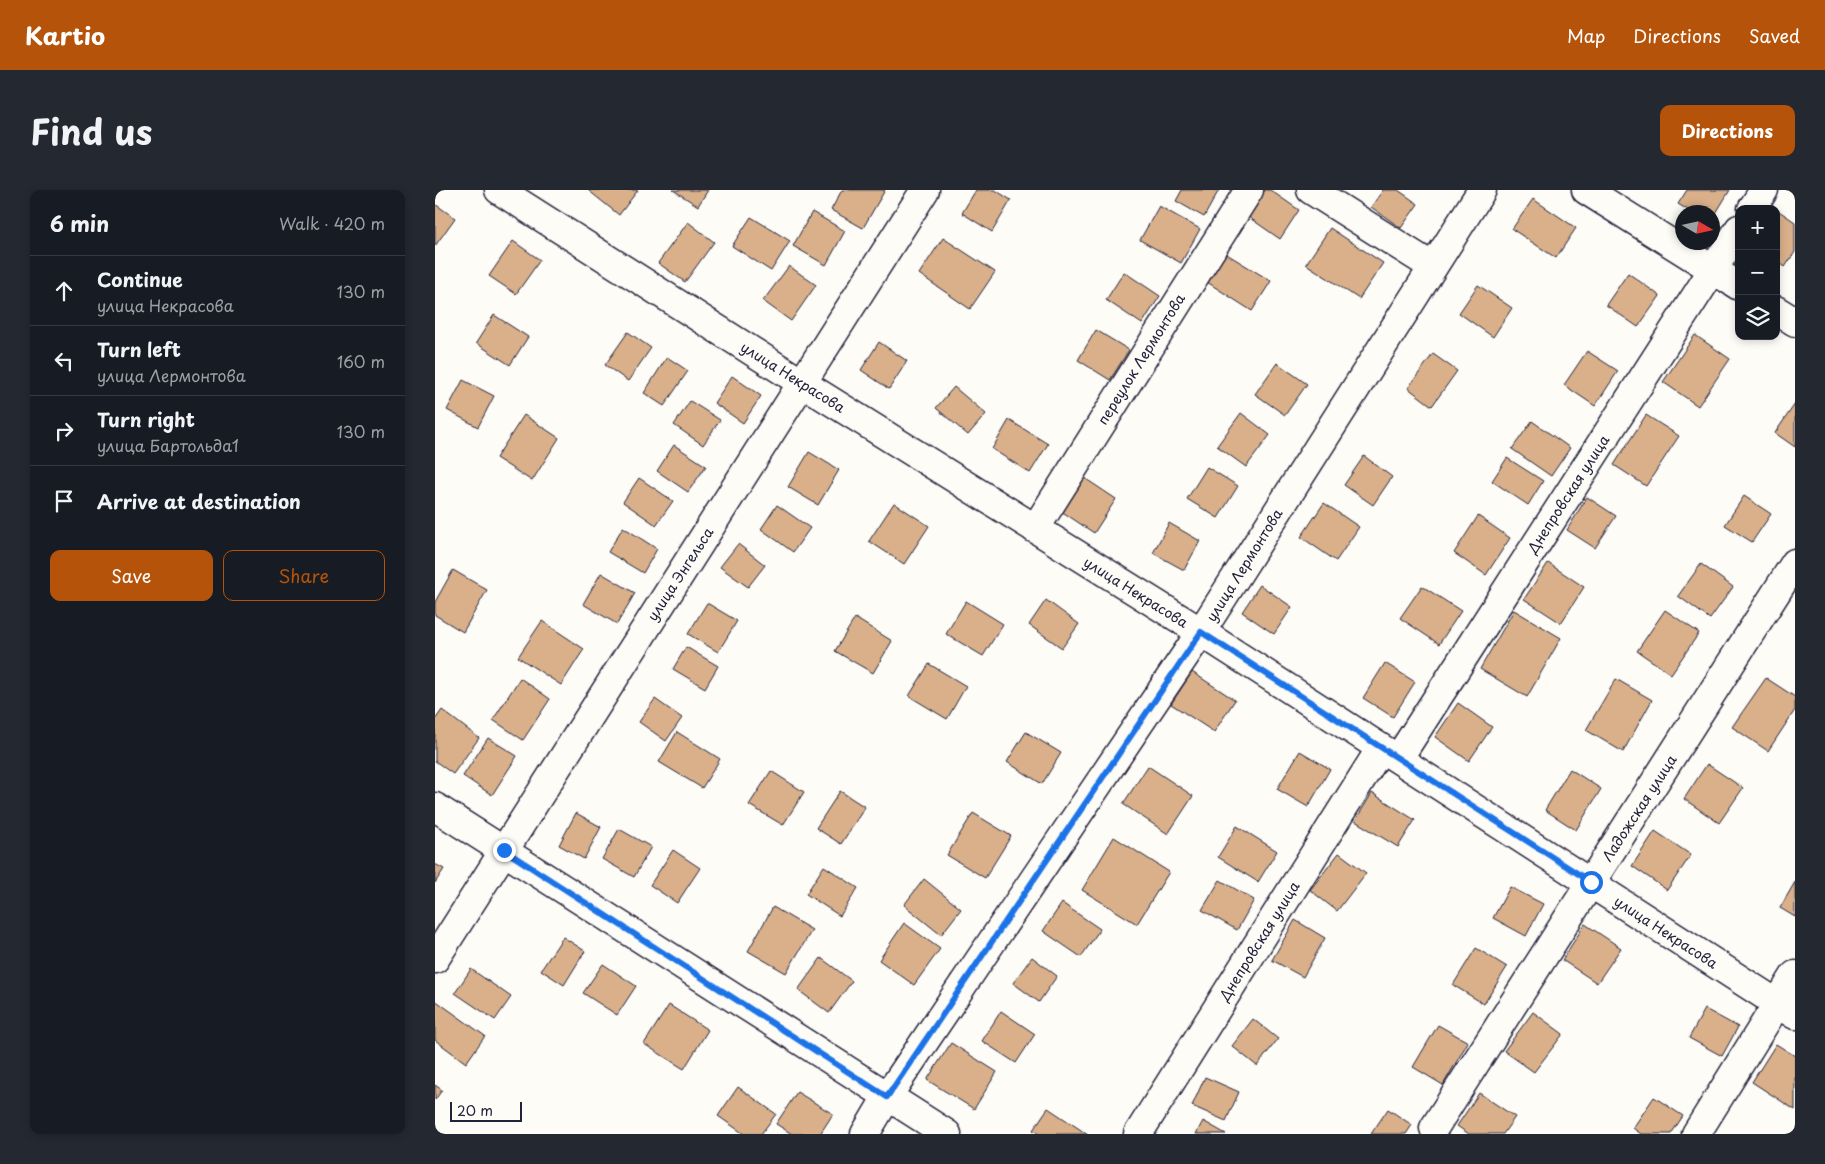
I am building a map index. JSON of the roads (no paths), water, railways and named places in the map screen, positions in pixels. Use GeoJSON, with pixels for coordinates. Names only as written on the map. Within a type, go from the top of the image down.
{"type":"FeatureCollection","features":[{"type":"Feature","properties":{"kind":"street","name":"улица Некрасова"},"geometry":{"type":"LineString","coordinates":[[499,190],[802,383],[1201,632],[1786,1009]]}},
{"type":"Feature","properties":{"kind":"street","name":"улица Энгельса"},"geometry":{"type":"LineString","coordinates":[[435,959],[925,190]]}},
{"type":"Feature","properties":{"kind":"street","name":"переулок Лермонтова"},"geometry":{"type":"LineString","coordinates":[[1035,528],[1249,190]]}},
{"type":"Feature","properties":{"kind":"street"},"geometry":{"type":"LineString","coordinates":[[1311,190],[1433,267]]}},
{"type":"Feature","properties":{"kind":"street","name":"улица Лермонтова"},"geometry":{"type":"LineString","coordinates":[[865,1134],[887,1097],[1201,632],[1482,190]]}},
{"type":"Feature","properties":{"kind":"street"},"geometry":{"type":"LineString","coordinates":[[1586,190],[1735,284]]}},
{"type":"Feature","properties":{"kind":"street"},"geometry":{"type":"LineString","coordinates":[[1755,205],[1764,190]]}},
{"type":"Feature","properties":{"kind":"street","name":"Днепровская улица"},"geometry":{"type":"LineString","coordinates":[[1138,1134],[1735,235]]}},
{"type":"Feature","properties":{"kind":"street"},"geometry":{"type":"LineString","coordinates":[[1780,313],[1795,322]]}},
{"type":"Feature","properties":{"kind":"street","name":"Ладожская улица"},"geometry":{"type":"LineString","coordinates":[[1434,1128],[1795,563]]}},
{"type":"Feature","properties":{"kind":"street"},"geometry":{"type":"LineString","coordinates":[[435,806],[947,1134]]}},
{"type":"Feature","properties":{"kind":"street"},"geometry":{"type":"LineString","coordinates":[[1697,1134],[1786,1009],[1795,975]]}}]}
